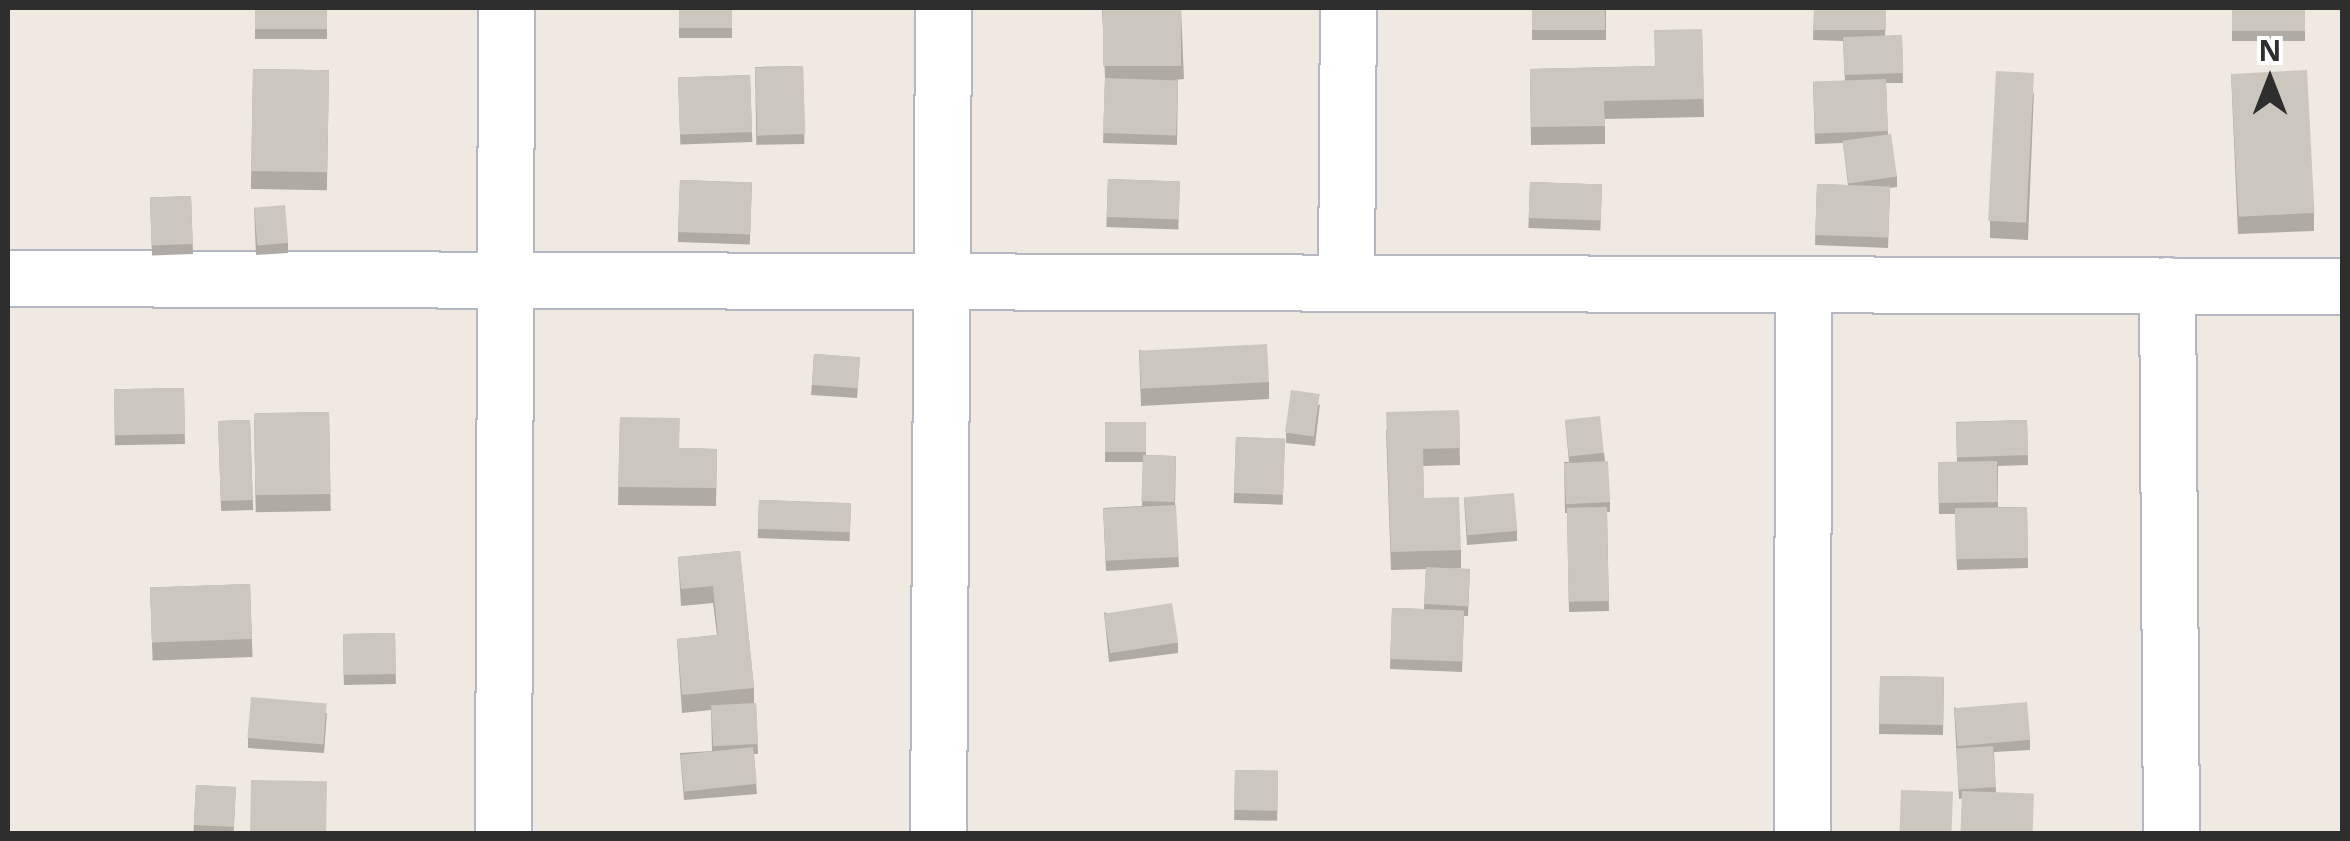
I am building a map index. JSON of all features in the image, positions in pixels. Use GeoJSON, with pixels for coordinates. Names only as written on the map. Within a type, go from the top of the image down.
{"type":"FeatureCollection","features":[{"type":"Feature","properties":{"kind":"street"},"geometry":{"type":"LineString","coordinates":[[503,834],[506,8]]}},
{"type":"Feature","properties":{"kind":"street"},"geometry":{"type":"LineString","coordinates":[[938,834],[944,8]]}},
{"type":"Feature","properties":{"kind":"street"},"geometry":{"type":"LineString","coordinates":[[1346,282],[1348,8]]}},
{"type":"Feature","properties":{"kind":"street"},"geometry":{"type":"LineString","coordinates":[[8,278],[2342,286]]}},
{"type":"Feature","properties":{"kind":"street"},"geometry":{"type":"LineString","coordinates":[[1802,834],[1803,284]]}},
{"type":"Feature","properties":{"kind":"street"},"geometry":{"type":"LineString","coordinates":[[2166,286],[2171,834]]}},
{"type":"Feature","properties":{"kind":"building"},"geometry":{"type":"Polygon","coordinates":[[[255,8],[327,8],[327,29],[255,29],[255,8]]]}},
{"type":"Feature","properties":{"kind":"building"},"geometry":{"type":"Polygon","coordinates":[[[679,8],[732,8],[732,28],[679,28],[679,8]]]}},
{"type":"Feature","properties":{"kind":"building"},"geometry":{"type":"Polygon","coordinates":[[[1103,8],[1181,8],[1181,66],[1103,66],[1103,8]]]}},
{"type":"Feature","properties":{"kind":"building"},"geometry":{"type":"Polygon","coordinates":[[[1532,8],[1605,8],[1605,30],[1532,30],[1532,8]]]}},
{"type":"Feature","properties":{"kind":"building"},"geometry":{"type":"Polygon","coordinates":[[[1814,8],[1886,8],[1886,30],[1814,30],[1814,8]]]}},
{"type":"Feature","properties":{"kind":"building"},"geometry":{"type":"Polygon","coordinates":[[[2232,8],[2305,8],[2305,31],[2232,31],[2232,8]]]}},
{"type":"Feature","properties":{"kind":"building"},"geometry":{"type":"Polygon","coordinates":[[[1702,29],[1704,99],[1604,101],[1605,126],[1531,127],[1530,69],[1655,66],[1654,30],[1702,29]]]}},
{"type":"Feature","properties":{"kind":"building"},"geometry":{"type":"Polygon","coordinates":[[[1902,35],[1903,73],[1844,75],[1843,37],[1902,35]]]}},
{"type":"Feature","properties":{"kind":"building"},"geometry":{"type":"Polygon","coordinates":[[[803,66],[805,134],[757,136],[755,68],[803,66]]]}},
{"type":"Feature","properties":{"kind":"building"},"geometry":{"type":"Polygon","coordinates":[[[253,69],[329,70],[327,172],[251,171],[253,69]]]}},
{"type":"Feature","properties":{"kind":"building"},"geometry":{"type":"Polygon","coordinates":[[[2307,70],[2314,213],[2239,217],[2231,74],[2307,70]]]}},
{"type":"Feature","properties":{"kind":"building"},"geometry":{"type":"Polygon","coordinates":[[[1996,71],[2034,73],[2026,223],[1988,221],[1996,71]]]}},
{"type":"Feature","properties":{"kind":"building"},"geometry":{"type":"Polygon","coordinates":[[[750,75],[752,132],[680,134],[678,78],[750,75]]]}},
{"type":"Feature","properties":{"kind":"building"},"geometry":{"type":"Polygon","coordinates":[[[1105,78],[1178,81],[1176,136],[1103,133],[1105,78]]]}},
{"type":"Feature","properties":{"kind":"building"},"geometry":{"type":"Polygon","coordinates":[[[1886,79],[1888,131],[1815,134],[1813,82],[1886,79]]]}},
{"type":"Feature","properties":{"kind":"building"},"geometry":{"type":"Polygon","coordinates":[[[1891,134],[1897,177],[1848,183],[1842,141],[1891,134]]]}},
{"type":"Feature","properties":{"kind":"building"},"geometry":{"type":"Polygon","coordinates":[[[1108,179],[1180,182],[1179,219],[1107,217],[1108,179]]]}},
{"type":"Feature","properties":{"kind":"building"},"geometry":{"type":"Polygon","coordinates":[[[680,180],[752,183],[750,234],[678,232],[680,180]]]}},
{"type":"Feature","properties":{"kind":"building"},"geometry":{"type":"Polygon","coordinates":[[[1530,182],[1602,185],[1601,220],[1529,218],[1530,182]]]}},
{"type":"Feature","properties":{"kind":"building"},"geometry":{"type":"Polygon","coordinates":[[[1817,184],[1890,187],[1888,238],[1815,235],[1817,184]]]}},
{"type":"Feature","properties":{"kind":"building"},"geometry":{"type":"Polygon","coordinates":[[[191,196],[193,244],[152,245],[150,197],[191,196]]]}},
{"type":"Feature","properties":{"kind":"building"},"geometry":{"type":"Polygon","coordinates":[[[285,205],[288,243],[257,246],[254,208],[285,205]]]}},
{"type":"Feature","properties":{"kind":"building"},"geometry":{"type":"Polygon","coordinates":[[[1267,344],[1269,382],[1141,389],[1139,351],[1267,344]]]}},
{"type":"Feature","properties":{"kind":"building"},"geometry":{"type":"Polygon","coordinates":[[[814,354],[860,357],[858,388],[812,385],[814,354]]]}},
{"type":"Feature","properties":{"kind":"building"},"geometry":{"type":"Polygon","coordinates":[[[184,388],[185,434],[115,435],[114,389],[184,388]]]}},
{"type":"Feature","properties":{"kind":"building"},"geometry":{"type":"Polygon","coordinates":[[[1291,390],[1320,394],[1314,437],[1285,433],[1291,390]]]}},
{"type":"Feature","properties":{"kind":"building"},"geometry":{"type":"Polygon","coordinates":[[[1459,410],[1460,448],[1423,449],[1424,498],[1459,497],[1461,550],[1391,552],[1386,412],[1459,410]]]}},
{"type":"Feature","properties":{"kind":"building"},"geometry":{"type":"Polygon","coordinates":[[[329,412],[330,494],[255,495],[254,413],[329,412]]]}},
{"type":"Feature","properties":{"kind":"building"},"geometry":{"type":"Polygon","coordinates":[[[1600,416],[1604,453],[1569,456],[1565,420],[1600,416]]]}},
{"type":"Feature","properties":{"kind":"building"},"geometry":{"type":"Polygon","coordinates":[[[620,417],[680,418],[679,448],[717,449],[716,488],[618,487],[620,417]]]}},
{"type":"Feature","properties":{"kind":"building"},"geometry":{"type":"Polygon","coordinates":[[[250,420],[253,500],[221,501],[218,421],[250,420]]]}},
{"type":"Feature","properties":{"kind":"building"},"geometry":{"type":"Polygon","coordinates":[[[2027,420],[2028,455],[1957,457],[1956,422],[2027,420]]]}},
{"type":"Feature","properties":{"kind":"building"},"geometry":{"type":"Polygon","coordinates":[[[1105,422],[1146,422],[1146,452],[1105,452],[1105,422]]]}},
{"type":"Feature","properties":{"kind":"building"},"geometry":{"type":"Polygon","coordinates":[[[1236,437],[1285,439],[1283,495],[1234,493],[1236,437]]]}},
{"type":"Feature","properties":{"kind":"building"},"geometry":{"type":"Polygon","coordinates":[[[1143,455],[1176,456],[1174,502],[1141,501],[1143,455]]]}},
{"type":"Feature","properties":{"kind":"building"},"geometry":{"type":"Polygon","coordinates":[[[1608,461],[1610,502],[1566,504],[1564,463],[1608,461]]]}},
{"type":"Feature","properties":{"kind":"building"},"geometry":{"type":"Polygon","coordinates":[[[1997,461],[1998,502],[1939,503],[1938,462],[1997,461]]]}},
{"type":"Feature","properties":{"kind":"building"},"geometry":{"type":"Polygon","coordinates":[[[1514,493],[1517,531],[1468,535],[1464,497],[1514,493]]]}},
{"type":"Feature","properties":{"kind":"building"},"geometry":{"type":"Polygon","coordinates":[[[759,500],[851,503],[850,532],[758,529],[759,500]]]}},
{"type":"Feature","properties":{"kind":"building"},"geometry":{"type":"Polygon","coordinates":[[[1176,505],[1179,557],[1106,561],[1103,509],[1176,505]]]}},
{"type":"Feature","properties":{"kind":"building"},"geometry":{"type":"Polygon","coordinates":[[[1607,507],[1609,601],[1569,602],[1567,508],[1607,507]]]}},
{"type":"Feature","properties":{"kind":"building"},"geometry":{"type":"Polygon","coordinates":[[[2027,507],[2028,558],[1956,559],[1955,508],[2027,507]]]}},
{"type":"Feature","properties":{"kind":"building"},"geometry":{"type":"Polygon","coordinates":[[[740,551],[754,688],[682,695],[677,639],[718,635],[713,586],[681,589],[678,557],[740,551]]]}},
{"type":"Feature","properties":{"kind":"building"},"geometry":{"type":"Polygon","coordinates":[[[1426,567],[1470,569],[1468,606],[1424,604],[1426,567]]]}},
{"type":"Feature","properties":{"kind":"building"},"geometry":{"type":"Polygon","coordinates":[[[250,584],[252,639],[152,642],[150,587],[250,584]]]}},
{"type":"Feature","properties":{"kind":"building"},"geometry":{"type":"Polygon","coordinates":[[[1172,603],[1178,643],[1110,653],[1104,614],[1172,603]]]}},
{"type":"Feature","properties":{"kind":"building"},"geometry":{"type":"Polygon","coordinates":[[[1392,608],[1464,611],[1462,661],[1390,659],[1392,608]]]}},
{"type":"Feature","properties":{"kind":"building"},"geometry":{"type":"Polygon","coordinates":[[[395,633],[396,674],[344,675],[343,634],[395,633]]]}},
{"type":"Feature","properties":{"kind":"building"},"geometry":{"type":"Polygon","coordinates":[[[1880,676],[1944,677],[1943,725],[1879,724],[1880,676]]]}},
{"type":"Feature","properties":{"kind":"building"},"geometry":{"type":"Polygon","coordinates":[[[251,697],[327,704],[323,744],[247,738],[251,697]]]}},
{"type":"Feature","properties":{"kind":"building"},"geometry":{"type":"Polygon","coordinates":[[[2027,702],[2030,740],[1958,746],[1954,708],[2027,702]]]}},
{"type":"Feature","properties":{"kind":"building"},"geometry":{"type":"Polygon","coordinates":[[[756,703],[758,744],[713,746],[711,705],[756,703]]]}},
{"type":"Feature","properties":{"kind":"building"},"geometry":{"type":"Polygon","coordinates":[[[1993,746],[1996,787],[1959,789],[1956,749],[1993,746]]]}},
{"type":"Feature","properties":{"kind":"building"},"geometry":{"type":"Polygon","coordinates":[[[753,747],[757,784],[684,791],[680,755],[753,747]]]}},
{"type":"Feature","properties":{"kind":"building"},"geometry":{"type":"Polygon","coordinates":[[[1235,770],[1278,771],[1277,811],[1234,810],[1235,770]]]}},
{"type":"Feature","properties":{"kind":"building"},"geometry":{"type":"Polygon","coordinates":[[[251,780],[327,781],[326,834],[250,834],[251,780]]]}},
{"type":"Feature","properties":{"kind":"building"},"geometry":{"type":"Polygon","coordinates":[[[196,785],[236,787],[234,827],[194,825],[196,785]]]}},
{"type":"Feature","properties":{"kind":"building"},"geometry":{"type":"Polygon","coordinates":[[[1901,790],[1953,792],[1951,834],[1899,834],[1901,790]]]}},
{"type":"Feature","properties":{"kind":"building"},"geometry":{"type":"Polygon","coordinates":[[[1962,791],[2034,794],[2033,834],[1960,834],[1962,791]]]}}]}
